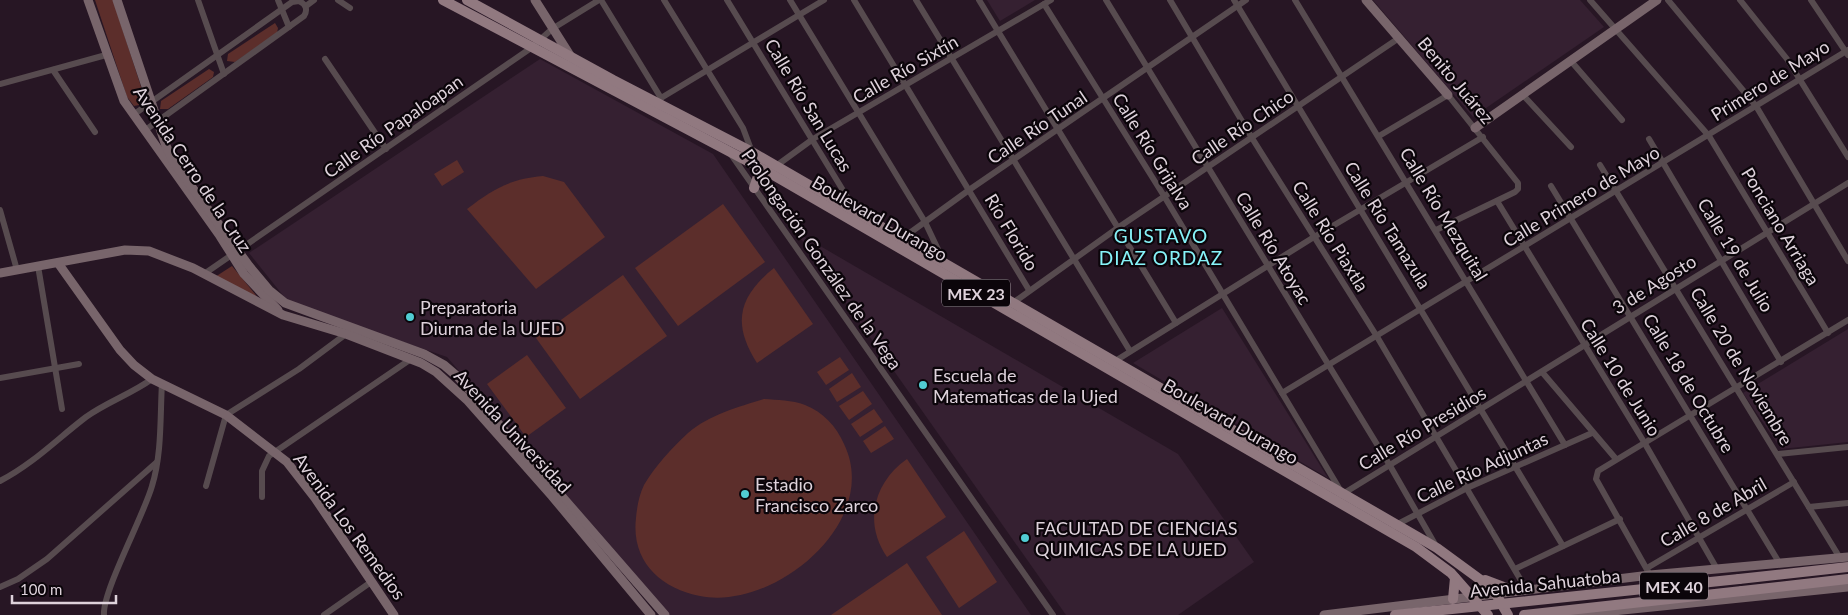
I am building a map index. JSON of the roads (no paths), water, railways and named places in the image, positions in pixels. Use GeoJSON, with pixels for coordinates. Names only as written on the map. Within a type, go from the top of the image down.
{"type":"FeatureCollection","features":[{"type":"Feature","properties":{"kind":"main road","name":"Boulevard Durango"},"geometry":{"type":"LineString","coordinates":[[443,0],[575,71],[658,104],[728,150],[772,169],[856,211],[898,242],[1004,310],[1416,547],[1455,578],[1474,596],[1488,615]]}},
{"type":"Feature","properties":{"kind":"main road","name":"Boulevard Durango"},"geometry":{"type":"LineString","coordinates":[[469,0],[658,104],[752,152],[772,169],[864,228],[944,262],[1437,548],[1481,579],[1497,594],[1508,615]]}},
{"type":"Feature","properties":{"kind":"main road"},"geometry":{"type":"LineString","coordinates":[[754,188],[758,176],[772,169]]}},
{"type":"Feature","properties":{"kind":"main road","name":"Avenida Sahuatoba"},"geometry":{"type":"LineString","coordinates":[[1395,615],[1848,567]]}},
{"type":"Feature","properties":{"kind":"main road"},"geometry":{"type":"LineString","coordinates":[[1449,599],[1455,578]]}},
{"type":"Feature","properties":{"kind":"main road"},"geometry":{"type":"LineString","coordinates":[[1481,579],[1514,591]]}},
{"type":"Feature","properties":{"kind":"main road","name":"Avenida Sahuatoba"},"geometry":{"type":"LineString","coordinates":[[1524,615],[1848,579]]}},
{"type":"Feature","properties":{"kind":"street","name":"Avenida Cerro de la Cruz"},"geometry":{"type":"LineString","coordinates":[[88,0],[117,84],[133,115],[236,254],[269,290],[285,303]]}},
{"type":"Feature","properties":{"kind":"street","name":"Avenida Cerro de la Cruz"},"geometry":{"type":"LineString","coordinates":[[117,0],[156,121],[173,160],[236,254],[244,274],[283,315]]}},
{"type":"Feature","properties":{"kind":"street"},"geometry":{"type":"LineString","coordinates":[[198,0],[216,57],[224,74]]}},
{"type":"Feature","properties":{"kind":"street"},"geometry":{"type":"LineString","coordinates":[[278,0],[289,27]]}},
{"type":"Feature","properties":{"kind":"street"},"geometry":{"type":"LineString","coordinates":[[306,6],[314,0]]}},
{"type":"Feature","properties":{"kind":"street"},"geometry":{"type":"LineString","coordinates":[[338,0],[350,8]]}},
{"type":"Feature","properties":{"kind":"street"},"geometry":{"type":"LineString","coordinates":[[535,0],[571,57],[575,71]]}},
{"type":"Feature","properties":{"kind":"street"},"geometry":{"type":"LineString","coordinates":[[600,0],[658,104],[707,71],[824,0]]}},
{"type":"Feature","properties":{"kind":"street","name":"Calle Río Papaloapan"},"geometry":{"type":"LineString","coordinates":[[204,274],[236,254],[541,41],[552,29],[600,0]]}},
{"type":"Feature","properties":{"kind":"street"},"geometry":{"type":"LineString","coordinates":[[664,0],[744,128],[752,152]]}},
{"type":"Feature","properties":{"kind":"street","name":"Calle Río San Lucas"},"geometry":{"type":"LineString","coordinates":[[727,0],[813,139],[856,211],[864,228]]}},
{"type":"Feature","properties":{"kind":"street"},"geometry":{"type":"LineString","coordinates":[[790,0],[925,222],[944,262]]}},
{"type":"Feature","properties":{"kind":"street","name":"Río Florido"},"geometry":{"type":"LineString","coordinates":[[854,0],[1030,290]]}},
{"type":"Feature","properties":{"kind":"street"},"geometry":{"type":"LineString","coordinates":[[916,0],[1130,351]]}},
{"type":"Feature","properties":{"kind":"street"},"geometry":{"type":"LineString","coordinates":[[979,0],[1176,323]]}},
{"type":"Feature","properties":{"kind":"street","name":"Calle Río Sixtín"},"geometry":{"type":"LineString","coordinates":[[772,169],[813,139],[952,60],[1051,0]]}},
{"type":"Feature","properties":{"kind":"street","name":"Calle Río Atoyac"},"geometry":{"type":"LineString","coordinates":[[1106,0],[1389,464],[1437,548]]}},
{"type":"Feature","properties":{"kind":"street","name":"Calle Río Piaxtla"},"geometry":{"type":"LineString","coordinates":[[1170,0],[1252,138],[1376,335],[1516,569],[1526,589]]}},
{"type":"Feature","properties":{"kind":"street","name":"Calle Río Tunal"},"geometry":{"type":"LineString","coordinates":[[898,242],[969,190],[1103,100],[1236,3],[1246,0]]}},
{"type":"Feature","properties":{"kind":"street","name":"Calle Río Mezquital"},"geometry":{"type":"LineString","coordinates":[[1295,0],[1566,445]]}},
{"type":"Feature","properties":{"kind":"street","name":"Benito Juárez"},"geometry":{"type":"LineString","coordinates":[[1366,0],[1483,137],[1518,183],[1518,189],[1515,192],[1496,201]]}},
{"type":"Feature","properties":{"kind":"street","name":"Ponciano Arriaga"},"geometry":{"type":"LineString","coordinates":[[1590,0],[1709,136],[1828,333]]}},
{"type":"Feature","properties":{"kind":"street"},"geometry":{"type":"LineString","coordinates":[[1475,128],[1657,0]]}},
{"type":"Feature","properties":{"kind":"street"},"geometry":{"type":"LineString","coordinates":[[1668,0],[1756,106],[1848,261]]}},
{"type":"Feature","properties":{"kind":"street"},"geometry":{"type":"LineString","coordinates":[[1740,0],[1801,80],[1848,157]]}},
{"type":"Feature","properties":{"kind":"street"},"geometry":{"type":"LineString","coordinates":[[1811,0],[1847,52]]}},
{"type":"Feature","properties":{"kind":"street"},"geometry":{"type":"LineString","coordinates":[[133,115],[281,10],[297,1],[306,6]]}},
{"type":"Feature","properties":{"kind":"street","name":"Calle Río Tamazula"},"geometry":{"type":"LineString","coordinates":[[1236,3],[1298,108],[1421,307],[1563,546]]}},
{"type":"Feature","properties":{"kind":"street","name":"Calle Río Grijalva"},"geometry":{"type":"LineString","coordinates":[[1044,4],[1164,196],[1343,494]]}},
{"type":"Feature","properties":{"kind":"street"},"geometry":{"type":"LineString","coordinates":[[144,131],[306,15],[306,6]]}},
{"type":"Feature","properties":{"kind":"street","name":"Calle Río Chico"},"geometry":{"type":"LineString","coordinates":[[1004,310],[1164,196],[1298,108],[1399,38]]}},
{"type":"Feature","properties":{"kind":"street","name":"Primero de Mayo"},"geometry":{"type":"LineString","coordinates":[[1709,136],[1847,52]]}},
{"type":"Feature","properties":{"kind":"street"},"geometry":{"type":"LineString","coordinates":[[0,84],[106,55]]}},
{"type":"Feature","properties":{"kind":"street"},"geometry":{"type":"LineString","coordinates":[[325,59],[386,149]]}},
{"type":"Feature","properties":{"kind":"street"},"geometry":{"type":"LineString","coordinates":[[1570,60],[1622,120]]}},
{"type":"Feature","properties":{"kind":"street"},"geometry":{"type":"LineString","coordinates":[[53,70],[95,132]]}},
{"type":"Feature","properties":{"kind":"street"},"geometry":{"type":"LineString","coordinates":[[1522,94],[1571,147]]}},
{"type":"Feature","properties":{"kind":"street"},"geometry":{"type":"LineString","coordinates":[[1379,136],[1448,95]]}},
{"type":"Feature","properties":{"kind":"street","name":"Calle Primero de Mayo"},"geometry":{"type":"LineString","coordinates":[[1282,394],[1421,307],[1524,248],[1709,136]]}},
{"type":"Feature","properties":{"kind":"street"},"geometry":{"type":"LineString","coordinates":[[1106,367],[1314,237],[1483,137]]}},
{"type":"Feature","properties":{"kind":"street","name":"Prolongación González de la Vega"},"geometry":{"type":"LineString","coordinates":[[726,139],[728,150],[754,188],[1053,615]]}},
{"type":"Feature","properties":{"kind":"street","name":"Calle 19 de Julio"},"geometry":{"type":"LineString","coordinates":[[1650,139],[1781,362]]}},
{"type":"Feature","properties":{"kind":"street","name":"Calle 20 de Noviembre"},"geometry":{"type":"LineString","coordinates":[[1600,166],[1794,482],[1844,558]]}},
{"type":"Feature","properties":{"kind":"street","name":"3 de Agosto"},"geometry":{"type":"LineString","coordinates":[[1526,382],[1848,183]]}},
{"type":"Feature","properties":{"kind":"street","name":"Calle 18 de Octubre"},"geometry":{"type":"LineString","coordinates":[[1552,186],[1780,564]]}},
{"type":"Feature","properties":{"kind":"street"},"geometry":{"type":"LineString","coordinates":[[1436,230],[1496,201]]}},
{"type":"Feature","properties":{"kind":"street","name":"Calle 10 de Junio"},"geometry":{"type":"LineString","coordinates":[[1496,201],[1644,442],[1700,537],[1717,570]]}},
{"type":"Feature","properties":{"kind":"street"},"geometry":{"type":"LineString","coordinates":[[0,210],[17,270]]}},
{"type":"Feature","properties":{"kind":"street","name":"Avenida Universidad"},"geometry":{"type":"LineString","coordinates":[[0,273],[125,250],[157,253],[204,274],[283,315],[346,334],[411,359],[436,372],[468,400],[552,496],[650,614]]}},
{"type":"Feature","properties":{"kind":"street","name":"Avenida Los Remedios"},"geometry":{"type":"LineString","coordinates":[[58,262],[120,350],[152,379],[226,415],[274,452],[298,475],[394,615]]}},
{"type":"Feature","properties":{"kind":"street"},"geometry":{"type":"LineString","coordinates":[[38,266],[62,409]]}},
{"type":"Feature","properties":{"kind":"street","name":"Avenida Universidad"},"geometry":{"type":"LineString","coordinates":[[285,303],[419,352],[444,365],[529,457],[665,615]]}},
{"type":"Feature","properties":{"kind":"street"},"geometry":{"type":"LineString","coordinates":[[1649,572],[1596,479],[1598,471],[1848,320]]}},
{"type":"Feature","properties":{"kind":"street"},"geometry":{"type":"LineString","coordinates":[[206,486],[226,415],[300,369],[346,334]]}},
{"type":"Feature","properties":{"kind":"street"},"geometry":{"type":"LineString","coordinates":[[262,497],[262,471],[266,460],[274,452],[411,359]]}},
{"type":"Feature","properties":{"kind":"street"},"geometry":{"type":"LineString","coordinates":[[0,378],[80,364]]}},
{"type":"Feature","properties":{"kind":"street"},"geometry":{"type":"LineString","coordinates":[[1542,372],[1616,459]]}},
{"type":"Feature","properties":{"kind":"street"},"geometry":{"type":"LineString","coordinates":[[0,481],[32,461],[85,418],[152,379]]}},
{"type":"Feature","properties":{"kind":"street","name":"Calle Río Presidios"},"geometry":{"type":"LineString","coordinates":[[1334,501],[1389,464],[1526,382]]}},
{"type":"Feature","properties":{"kind":"street"},"geometry":{"type":"LineString","coordinates":[[104,615],[110,590],[149,496],[157,462],[162,383]]}},
{"type":"Feature","properties":{"kind":"street","name":"Calle Río Adjuntas"},"geometry":{"type":"LineString","coordinates":[[1386,530],[1468,488],[1592,433]]}},
{"type":"Feature","properties":{"kind":"street"},"geometry":{"type":"LineString","coordinates":[[1778,454],[1848,447]]}},
{"type":"Feature","properties":{"kind":"street"},"geometry":{"type":"LineString","coordinates":[[0,586],[18,579],[47,559],[157,462]]}},
{"type":"Feature","properties":{"kind":"street","name":"Calle 8 de Abril"},"geometry":{"type":"LineString","coordinates":[[1649,572],[1700,537],[1794,482]]}},
{"type":"Feature","properties":{"kind":"street"},"geometry":{"type":"LineString","coordinates":[[1809,506],[1848,503]]}},
{"type":"Feature","properties":{"kind":"street"},"geometry":{"type":"LineString","coordinates":[[1516,569],[1620,519]]}},
{"type":"Feature","properties":{"kind":"street"},"geometry":{"type":"LineString","coordinates":[[1324,615],[1497,594],[1649,572],[1704,571],[1844,558]]}},
{"type":"Feature","properties":{"kind":"street"},"geometry":{"type":"LineString","coordinates":[[1704,571],[1700,591],[1708,601]]}},
{"type":"Feature","properties":{"kind":"street"},"geometry":{"type":"LineString","coordinates":[[324,615],[372,582]]}},
{"type":"Feature","properties":{"kind":"street"},"geometry":{"type":"LineString","coordinates":[[1574,615],[1848,586]]}},
{"type":"Feature","properties":{"kind":"street"},"geometry":{"type":"LineString","coordinates":[[1526,589],[1526,606],[1531,615]]}},
{"type":"Feature","properties":{"kind":"street"},"geometry":{"type":"LineString","coordinates":[[1449,599],[1451,615]]}},
{"type":"Feature","properties":{"kind":"street"},"geometry":{"type":"LineString","coordinates":[[650,614],[657,606]]}},
{"type":"Feature","properties":{"kind":"place","name":"Preparatoria Diurna de la UJED"},"geometry":{"type":"Point","coordinates":[410,317]}},
{"type":"Feature","properties":{"kind":"place","name":"Escuela de Matematicas de la Ujed"},"geometry":{"type":"Point","coordinates":[923,385]}},
{"type":"Feature","properties":{"kind":"place","name":"Estadio Francisco Zarco"},"geometry":{"type":"Point","coordinates":[745,494]}},
{"type":"Feature","properties":{"kind":"place","name":"FACULTAD DE CIENCIAS QUIMICAS DE LA UJED"},"geometry":{"type":"Point","coordinates":[1025,538]}},
{"type":"Feature","properties":{"kind":"district","name":"GUSTAVO DIAZ ORDAZ"},"geometry":{"type":"Point","coordinates":[1161,246]}}]}
